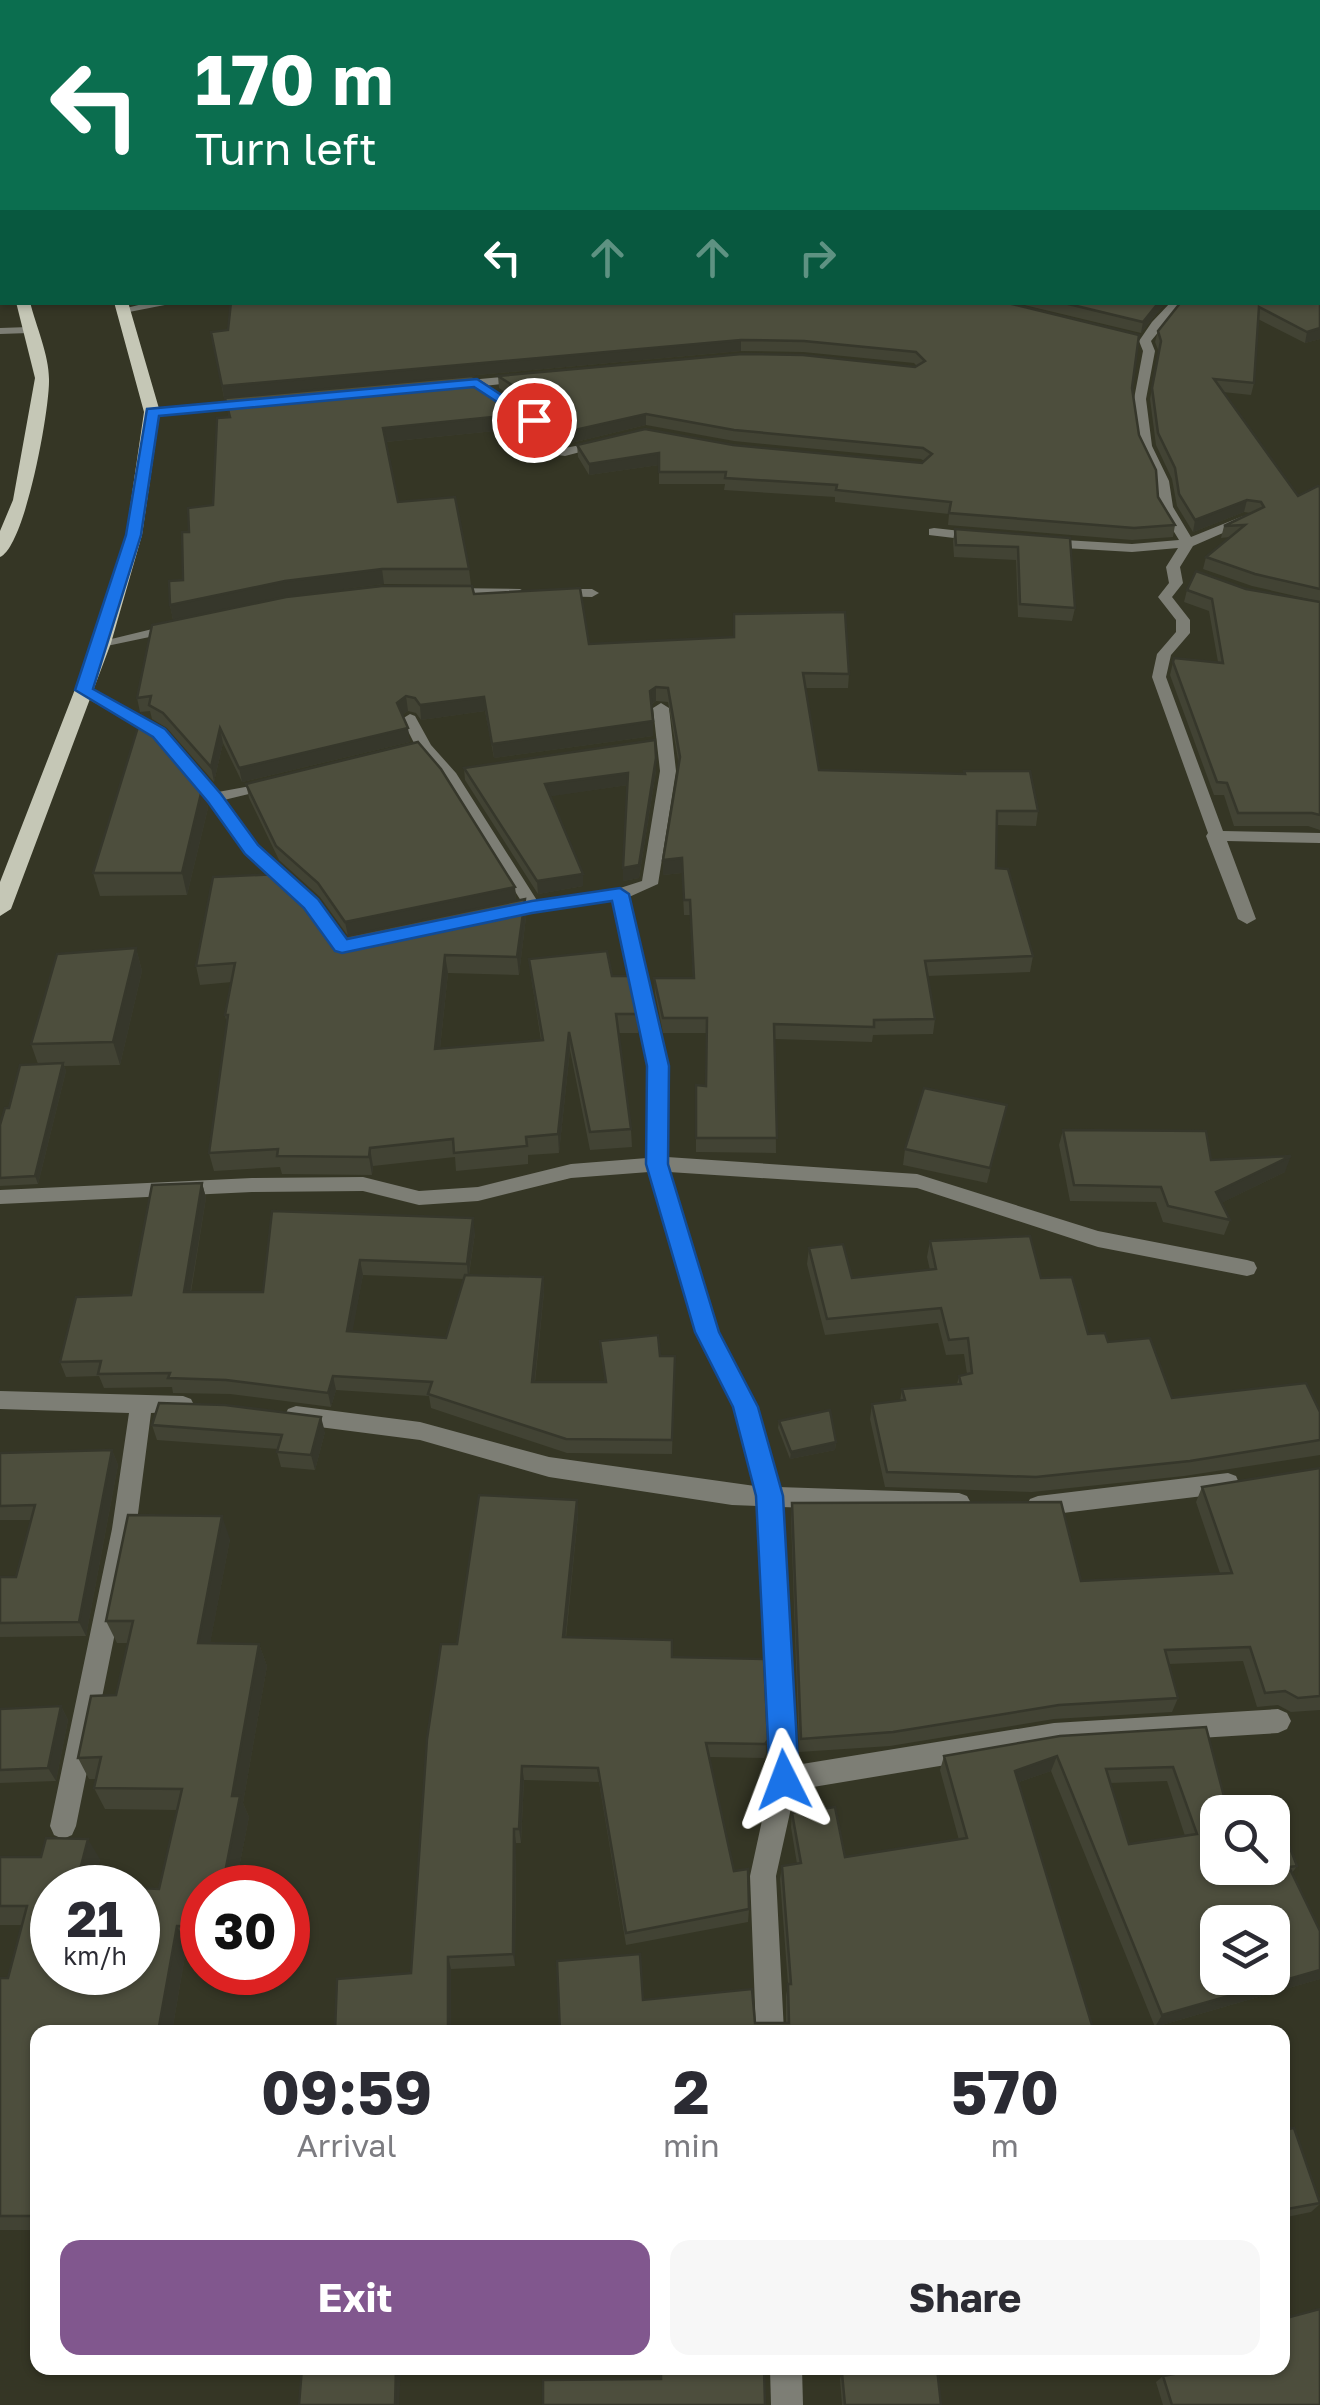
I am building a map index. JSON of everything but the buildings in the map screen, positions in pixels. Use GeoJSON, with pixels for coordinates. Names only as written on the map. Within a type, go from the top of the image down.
{"type":"FeatureCollection","features":[{"type":"Feature","properties":{"kind":"main road"},"geometry":{"type":"LineString","coordinates":[[0,552],[22,500],[42,378],[24,305]]}},
{"type":"Feature","properties":{"kind":"main road"},"geometry":{"type":"LineString","coordinates":[[0,910],[102,643],[134,535],[152,412],[122,306]]}},
{"type":"Feature","properties":{"kind":"street"},"geometry":{"type":"LineString","coordinates":[[1145,341],[1175,305]]}},
{"type":"Feature","properties":{"kind":"street"},"geometry":{"type":"LineString","coordinates":[[0,331],[29,330]]}},
{"type":"Feature","properties":{"kind":"street"},"geometry":{"type":"LineString","coordinates":[[1127,338],[1145,341]]}},
{"type":"Feature","properties":{"kind":"street"},"geometry":{"type":"LineString","coordinates":[[1145,341],[1149,350],[1140,399],[1146,446],[1163,481],[1166,507],[1188,543]]}},
{"type":"Feature","properties":{"kind":"street"},"geometry":{"type":"LineString","coordinates":[[439,386],[534,378]]}},
{"type":"Feature","properties":{"kind":"street"},"geometry":{"type":"LineString","coordinates":[[477,383],[534,420],[534,448],[564,452],[618,440]]}},
{"type":"Feature","properties":{"kind":"street"},"geometry":{"type":"LineString","coordinates":[[152,412],[267,402]]}},
{"type":"Feature","properties":{"kind":"street"},"geometry":{"type":"LineString","coordinates":[[1031,542],[1132,548],[1188,543],[1250,518]]}},
{"type":"Feature","properties":{"kind":"street"},"geometry":{"type":"LineString","coordinates":[[934,532],[992,538]]}},
{"type":"Feature","properties":{"kind":"street"},"geometry":{"type":"LineString","coordinates":[[1188,543],[1174,567],[1176,582],[1165,597],[1183,620],[1183,633],[1164,654],[1159,678],[1246,919]]}},
{"type":"Feature","properties":{"kind":"street"},"geometry":{"type":"LineString","coordinates":[[1174,567],[1190,574]]}},
{"type":"Feature","properties":{"kind":"street"},"geometry":{"type":"LineString","coordinates":[[441,592],[592,593]]}},
{"type":"Feature","properties":{"kind":"street"},"geometry":{"type":"LineString","coordinates":[[102,643],[192,624]]}},
{"type":"Feature","properties":{"kind":"street"},"geometry":{"type":"LineString","coordinates":[[84,690],[159,733],[214,798],[251,850],[311,903],[342,947],[372,939]]}},
{"type":"Feature","properties":{"kind":"street"},"geometry":{"type":"LineString","coordinates":[[479,918],[620,894],[650,884],[668,770],[661,708]]}},
{"type":"Feature","properties":{"kind":"street"},"geometry":{"type":"LineString","coordinates":[[410,720],[424,748],[448,773],[532,907]]}},
{"type":"Feature","properties":{"kind":"street"},"geometry":{"type":"LineString","coordinates":[[644,746],[663,743]]}},
{"type":"Feature","properties":{"kind":"street"},"geometry":{"type":"LineString","coordinates":[[405,752],[424,748]]}},
{"type":"Feature","properties":{"kind":"street"},"geometry":{"type":"LineString","coordinates":[[448,773],[468,770]]}},
{"type":"Feature","properties":{"kind":"street"},"geometry":{"type":"LineString","coordinates":[[214,798],[290,780]]}},
{"type":"Feature","properties":{"kind":"street"},"geometry":{"type":"LineString","coordinates":[[1214,836],[1320,838]]}},
{"type":"Feature","properties":{"kind":"street"},"geometry":{"type":"LineString","coordinates":[[620,894],[658,1066],[657,1164],[707,1332],[745,1407],[770,1496],[784,1780],[763,1876],[770,2025]]}},
{"type":"Feature","properties":{"kind":"street"},"geometry":{"type":"LineString","coordinates":[[0,1197],[363,1184],[419,1198],[478,1194],[571,1171],[657,1164],[917,1180],[1098,1239],[1246,1268]]}},
{"type":"Feature","properties":{"kind":"street"},"geometry":{"type":"LineString","coordinates":[[0,1400],[212,1406]]}},
{"type":"Feature","properties":{"kind":"street"},"geometry":{"type":"LineString","coordinates":[[63,1826],[124,1529],[141,1403]]}},
{"type":"Feature","properties":{"kind":"street"},"geometry":{"type":"LineString","coordinates":[[268,1412],[420,1431],[549,1467],[732,1495],[976,1504]]}},
{"type":"Feature","properties":{"kind":"street"},"geometry":{"type":"LineString","coordinates":[[1013,1506],[1243,1481]]}},
{"type":"Feature","properties":{"kind":"street"},"geometry":{"type":"LineString","coordinates":[[784,1780],[1054,1735],[1278,1721]]}},
{"type":"Feature","properties":{"kind":"street"},"geometry":{"type":"LineString","coordinates":[[786,2375],[787,2405]]}},
{"type":"Feature","properties":{"kind":"route"},"geometry":{"type":"LineString","coordinates":[[534,420],[477,383],[152,412],[134,535],[84,690],[159,733],[214,798],[251,850],[311,903],[342,947],[532,907],[620,894],[658,1066],[657,1164],[707,1332],[745,1407],[770,1496],[784,1780]]}}]}
